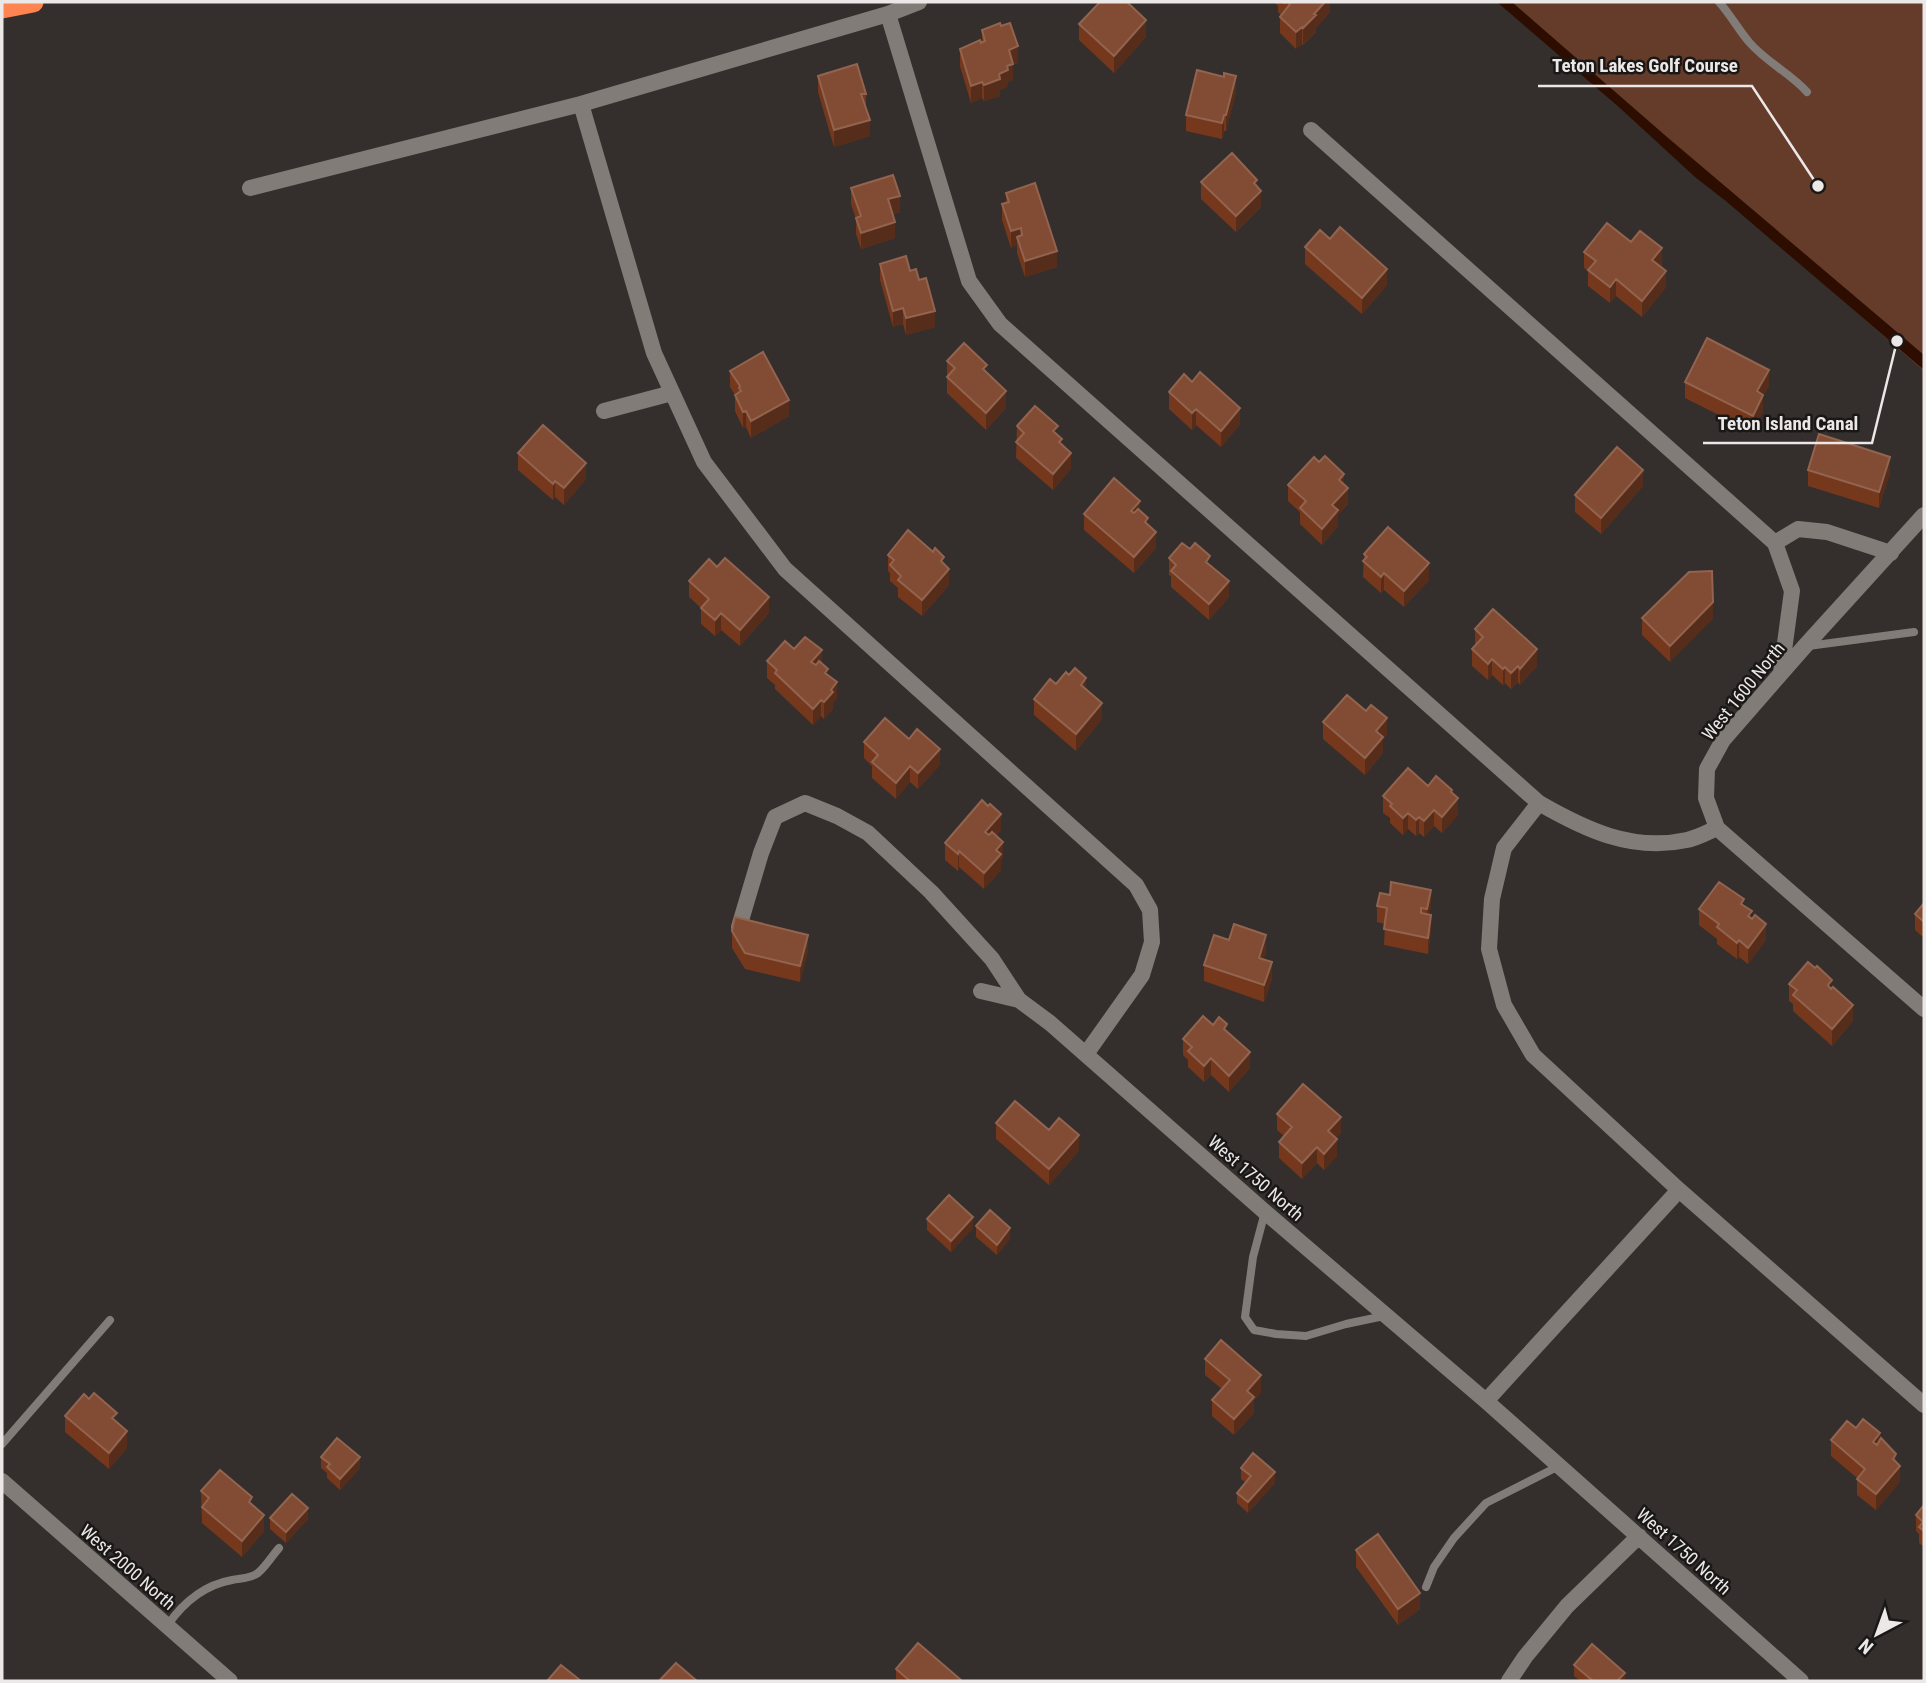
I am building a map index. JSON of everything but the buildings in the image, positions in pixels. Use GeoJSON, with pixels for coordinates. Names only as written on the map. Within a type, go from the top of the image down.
{"type":"FeatureCollection","features":[{"type":"Feature","properties":{"kind":"highway"},"geometry":{"type":"LineString","coordinates":[[2,8],[33,2]]}},
{"type":"Feature","properties":{"kind":"street"},"geometry":{"type":"LineString","coordinates":[[250,188],[582,104],[888,14],[919,2]]}},
{"type":"Feature","properties":{"kind":"street"},"geometry":{"type":"LineString","coordinates":[[888,14],[969,281],[1000,324],[1539,803],[1572,822],[1608,837],[1652,844],[1689,840],[1717,828],[1924,1009]]}},
{"type":"Feature","properties":{"kind":"street"},"geometry":{"type":"LineString","coordinates":[[582,104],[654,353],[704,462],[785,569],[1136,885],[1150,910],[1152,942],[1142,975],[1086,1054]]}},
{"type":"Feature","properties":{"kind":"street"},"geometry":{"type":"LineString","coordinates":[[1311,130],[1775,543],[1793,592],[1781,673]]}},
{"type":"Feature","properties":{"kind":"street"},"geometry":{"type":"LineString","coordinates":[[604,411],[673,393]]}},
{"type":"Feature","properties":{"kind":"street","name":"West 1600 North"},"geometry":{"type":"LineString","coordinates":[[1717,828],[1706,798],[1707,769],[1723,740],[1924,515]]}},
{"type":"Feature","properties":{"kind":"street"},"geometry":{"type":"LineString","coordinates":[[1775,543],[1798,528],[1827,532],[1891,553]]}},
{"type":"Feature","properties":{"kind":"street","name":"West 1750 North"},"geometry":{"type":"LineString","coordinates":[[739,927],[761,853],[775,817],[805,803],[868,833],[930,892],[992,959],[1019,1000],[1050,1023],[1486,1401],[1801,1681]]}},
{"type":"Feature","properties":{"kind":"street"},"geometry":{"type":"LineString","coordinates":[[1539,803],[1504,848],[1492,899],[1489,949],[1504,1005],[1533,1055],[1679,1190],[1924,1405]]}},
{"type":"Feature","properties":{"kind":"street"},"geometry":{"type":"LineString","coordinates":[[981,991],[1019,1000]]}},
{"type":"Feature","properties":{"kind":"street"},"geometry":{"type":"LineString","coordinates":[[1486,1401],[1679,1190]]}},
{"type":"Feature","properties":{"kind":"street","name":"West 2000 North"},"geometry":{"type":"LineString","coordinates":[[2,1481],[230,1681]]}},
{"type":"Feature","properties":{"kind":"street"},"geometry":{"type":"LineString","coordinates":[[1509,1681],[1567,1605],[1639,1536]]}},
{"type":"Feature","properties":{"kind":"lane"},"geometry":{"type":"LineString","coordinates":[[1719,2],[1748,41],[1775,66],[1799,82],[1807,92]]}},
{"type":"Feature","properties":{"kind":"lane"},"geometry":{"type":"LineString","coordinates":[[1805,646],[1914,632]]}},
{"type":"Feature","properties":{"kind":"lane"},"geometry":{"type":"LineString","coordinates":[[1265,1212],[1254,1257],[1245,1317],[1254,1330],[1306,1336],[1387,1316]]}},
{"type":"Feature","properties":{"kind":"lane"},"geometry":{"type":"LineString","coordinates":[[2,1444],[110,1320]]}},
{"type":"Feature","properties":{"kind":"lane"},"geometry":{"type":"LineString","coordinates":[[1426,1587],[1434,1567],[1454,1538],[1486,1503],[1559,1466]]}},
{"type":"Feature","properties":{"kind":"lane"},"geometry":{"type":"LineString","coordinates":[[167,1626],[177,1611],[193,1597],[215,1584],[257,1574],[279,1548]]}},
{"type":"Feature","properties":{"kind":"shaded area"},"geometry":{"type":"Polygon","coordinates":[[[1497,2],[1512,2],[1924,355],[1924,370],[1695,177],[1497,2]]]}},
{"type":"Feature","properties":{"kind":"shaded area"},"geometry":{"type":"Polygon","coordinates":[[[1498,2],[1924,2],[1924,371],[1498,2]]]}},
{"type":"Feature","properties":{"kind":"place","name":"Teton Lakes Golf Course"},"geometry":{"type":"Point","coordinates":[1818,186]}},
{"type":"Feature","properties":{"kind":"place","name":"Teton Island Canal"},"geometry":{"type":"Point","coordinates":[1897,341]}}]}
